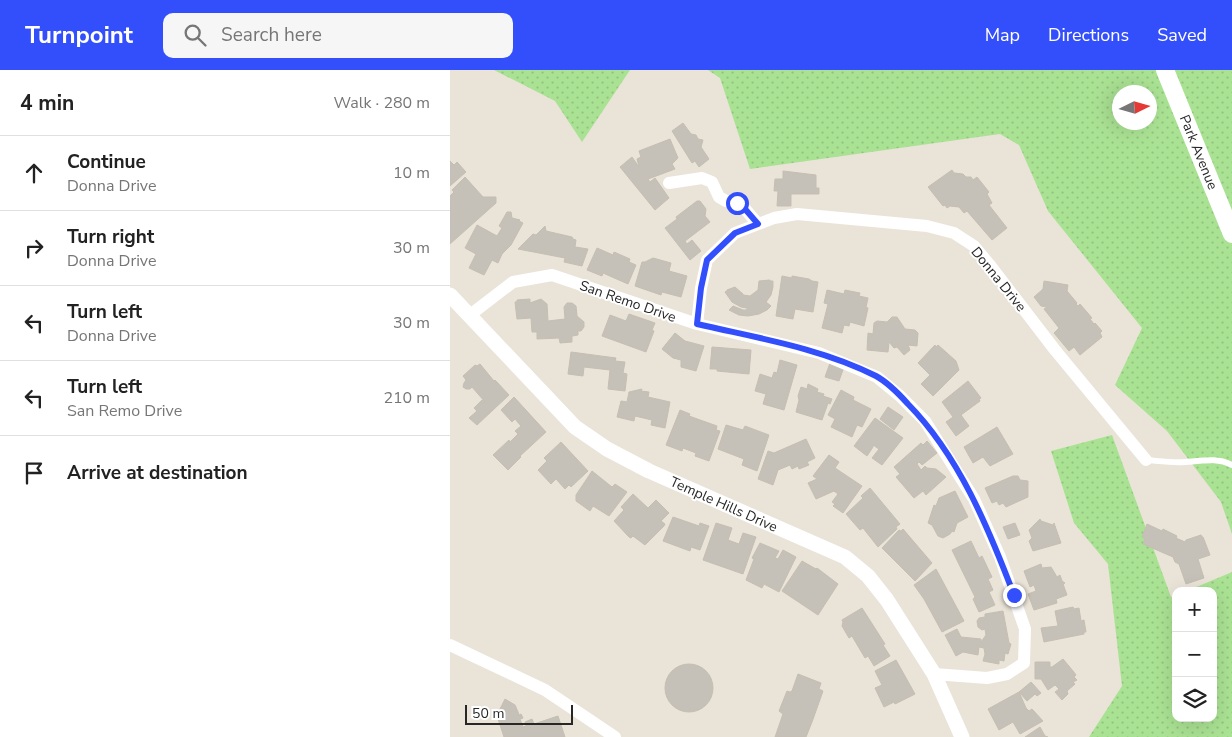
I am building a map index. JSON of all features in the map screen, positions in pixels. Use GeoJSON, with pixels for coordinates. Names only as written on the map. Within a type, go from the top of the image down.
{"type":"FeatureCollection","features":[{"type":"Feature","properties":{"kind":"main road","name":"Park Avenue"},"geometry":{"type":"LineString","coordinates":[[1165,70],[1232,234]]}},
{"type":"Feature","properties":{"kind":"street"},"geometry":{"type":"LineString","coordinates":[[669,183],[702,178],[712,182],[719,197],[741,206],[758,224]]}},
{"type":"Feature","properties":{"kind":"street","name":"Donna Drive"},"geometry":{"type":"LineString","coordinates":[[697,324],[701,288],[707,260],[735,233],[774,218],[797,214],[927,226],[954,233],[974,246],[1055,350],[1146,460]]}},
{"type":"Feature","properties":{"kind":"street","name":"San Remo Drive"},"geometry":{"type":"LineString","coordinates":[[470,315],[513,282],[552,275],[697,324],[819,353],[877,377],[900,396],[925,421],[974,499],[1003,565],[1025,629],[1024,663],[1007,674],[987,678],[934,674]]}},
{"type":"Feature","properties":{"kind":"street","name":"Temple Hills Drive"},"geometry":{"type":"LineString","coordinates":[[450,295],[575,427],[607,449],[649,471],[845,557],[868,576],[886,600],[934,674],[962,737]]}},
{"type":"Feature","properties":{"kind":"street"},"geometry":{"type":"LineString","coordinates":[[450,645],[545,690],[615,737]]}},
{"type":"Feature","properties":{"kind":"lane"},"geometry":{"type":"LineString","coordinates":[[1146,460],[1186,462],[1209,460],[1232,465]]}},
{"type":"Feature","properties":{"kind":"green space"},"geometry":{"type":"Polygon","coordinates":[[[494,70],[630,70],[582,142],[555,101],[494,70]]]}},
{"type":"Feature","properties":{"kind":"green space"},"geometry":{"type":"Polygon","coordinates":[[[708,70],[1232,70],[1232,534],[1221,502],[1167,431],[1115,385],[1142,328],[1048,211],[1019,145],[1000,134],[750,169],[720,78],[708,70]]]}},
{"type":"Feature","properties":{"kind":"green space"},"geometry":{"type":"Polygon","coordinates":[[[1112,435],[1172,597],[1172,722],[1217,722],[1217,587],[1196,587],[1232,572],[1232,737],[1089,737],[1122,686],[1108,564],[1074,523],[1051,451],[1112,435]]]}},
{"type":"Feature","properties":{"kind":"building"},"geometry":{"type":"Polygon","coordinates":[[[683,123],[691,134],[703,140],[701,147],[709,159],[699,167],[695,161],[692,163],[672,131],[683,123]]]}},
{"type":"Feature","properties":{"kind":"building"},"geometry":{"type":"Polygon","coordinates":[[[670,139],[678,158],[672,164],[675,169],[648,179],[650,182],[655,178],[669,198],[655,210],[620,167],[632,157],[639,167],[637,159],[641,157],[639,151],[670,139]]]}},
{"type":"Feature","properties":{"kind":"building"},"geometry":{"type":"Polygon","coordinates":[[[450,161],[454,165],[457,162],[466,172],[450,186],[450,161]]]}},
{"type":"Feature","properties":{"kind":"building"},"geometry":{"type":"Polygon","coordinates":[[[952,170],[954,173],[971,177],[973,180],[977,177],[989,192],[987,194],[992,203],[989,205],[1007,228],[992,240],[967,211],[964,213],[959,207],[950,206],[947,208],[945,205],[943,206],[928,187],[952,170]]]}},
{"type":"Feature","properties":{"kind":"building"},"geometry":{"type":"Polygon","coordinates":[[[783,171],[816,175],[816,188],[819,188],[819,194],[791,194],[791,206],[777,206],[778,191],[774,191],[775,179],[783,179],[783,171]]]}},
{"type":"Feature","properties":{"kind":"building"},"geometry":{"type":"Polygon","coordinates":[[[465,177],[483,197],[496,197],[496,203],[450,244],[450,196],[454,192],[452,190],[465,177]]]}},
{"type":"Feature","properties":{"kind":"building"},"geometry":{"type":"Polygon","coordinates":[[[697,201],[700,201],[706,209],[705,216],[710,222],[685,241],[687,244],[692,240],[701,251],[690,260],[665,228],[697,201]]]}},
{"type":"Feature","properties":{"kind":"building"},"geometry":{"type":"Polygon","coordinates":[[[507,212],[511,212],[512,218],[523,223],[511,245],[502,254],[498,263],[492,260],[484,275],[469,268],[476,254],[465,248],[477,225],[497,236],[502,228],[499,226],[507,212]]]}},
{"type":"Feature","properties":{"kind":"building"},"geometry":{"type":"Polygon","coordinates":[[[545,226],[546,231],[572,237],[576,240],[575,247],[588,249],[582,266],[564,262],[565,258],[518,249],[533,234],[536,235],[545,226]]]}},
{"type":"Feature","properties":{"kind":"building"},"geometry":{"type":"Polygon","coordinates":[[[597,248],[613,255],[614,252],[630,259],[629,262],[636,265],[628,284],[603,273],[602,276],[587,270],[597,248]]]}},
{"type":"Feature","properties":{"kind":"building"},"geometry":{"type":"Polygon","coordinates":[[[653,258],[671,263],[669,271],[687,276],[681,297],[662,292],[661,295],[635,286],[642,262],[653,258]]]}},
{"type":"Feature","properties":{"kind":"building"},"geometry":{"type":"Polygon","coordinates":[[[782,276],[792,278],[792,276],[818,282],[813,312],[795,309],[793,319],[776,316],[782,276]]]}},
{"type":"Feature","properties":{"kind":"building"},"geometry":{"type":"Polygon","coordinates":[[[759,281],[773,281],[773,287],[771,295],[766,302],[771,306],[767,310],[748,316],[739,315],[729,310],[733,306],[743,310],[747,310],[747,308],[732,302],[725,292],[727,290],[735,287],[743,295],[750,296],[758,290],[759,281]]]}},
{"type":"Feature","properties":{"kind":"building"},"geometry":{"type":"Polygon","coordinates":[[[1044,281],[1068,285],[1067,291],[1076,304],[1078,306],[1080,304],[1092,318],[1090,319],[1094,324],[1102,331],[1100,333],[1102,337],[1080,355],[1074,347],[1069,351],[1054,333],[1059,328],[1044,309],[1047,307],[1041,306],[1034,297],[1043,289],[1044,281]]]}},
{"type":"Feature","properties":{"kind":"building"},"geometry":{"type":"Polygon","coordinates":[[[827,290],[844,294],[845,290],[860,293],[859,296],[868,298],[864,326],[850,322],[849,326],[844,325],[842,333],[822,328],[828,304],[824,303],[827,290]]]}},
{"type":"Feature","properties":{"kind":"building"},"geometry":{"type":"Polygon","coordinates":[[[530,299],[530,303],[541,299],[547,304],[548,321],[565,319],[564,307],[567,303],[572,303],[576,306],[577,316],[584,322],[584,327],[581,331],[578,331],[578,335],[572,336],[572,342],[560,343],[559,338],[537,339],[537,332],[532,332],[531,318],[517,319],[515,302],[517,300],[530,299]]]}},
{"type":"Feature","properties":{"kind":"building"},"geometry":{"type":"Polygon","coordinates":[[[629,314],[655,323],[646,352],[602,336],[610,315],[626,321],[629,314]]]}},
{"type":"Feature","properties":{"kind":"building"},"geometry":{"type":"Polygon","coordinates":[[[892,317],[897,317],[905,329],[915,330],[918,333],[917,346],[908,345],[910,350],[904,355],[889,342],[888,352],[867,350],[868,333],[873,334],[874,323],[877,321],[887,322],[892,317]]]}},
{"type":"Feature","properties":{"kind":"building"},"geometry":{"type":"Polygon","coordinates":[[[675,333],[685,341],[704,346],[696,371],[681,367],[681,360],[673,358],[662,349],[675,333]]]}},
{"type":"Feature","properties":{"kind":"building"},"geometry":{"type":"Polygon","coordinates":[[[935,345],[936,347],[938,345],[956,361],[959,370],[933,396],[921,384],[930,375],[918,363],[935,345]]]}},
{"type":"Feature","properties":{"kind":"building"},"geometry":{"type":"Polygon","coordinates":[[[712,347],[751,350],[749,374],[710,369],[712,347]]]}},
{"type":"Feature","properties":{"kind":"building"},"geometry":{"type":"Polygon","coordinates":[[[571,352],[616,358],[615,361],[625,362],[623,373],[627,374],[625,391],[608,389],[610,370],[584,367],[583,376],[568,374],[571,352]]]}},
{"type":"Feature","properties":{"kind":"building"},"geometry":{"type":"Polygon","coordinates":[[[780,360],[797,365],[784,410],[763,404],[766,394],[755,391],[760,374],[772,378],[774,372],[777,373],[780,360]]]}},
{"type":"Feature","properties":{"kind":"building"},"geometry":{"type":"Polygon","coordinates":[[[830,363],[844,367],[839,381],[825,377],[830,363]]]}},
{"type":"Feature","properties":{"kind":"building"},"geometry":{"type":"Polygon","coordinates":[[[480,364],[509,395],[477,425],[469,418],[477,411],[474,408],[482,400],[485,402],[472,387],[466,389],[463,387],[466,380],[463,376],[475,365],[480,364]]]}},
{"type":"Feature","properties":{"kind":"building"},"geometry":{"type":"Polygon","coordinates":[[[968,381],[981,398],[979,399],[980,401],[961,415],[969,426],[956,436],[946,422],[953,417],[942,402],[968,381]]]}},
{"type":"Feature","properties":{"kind":"building"},"geometry":{"type":"Polygon","coordinates":[[[808,384],[818,389],[817,392],[824,394],[823,396],[832,399],[830,404],[828,403],[822,420],[796,412],[801,387],[807,389],[808,384]]]}},
{"type":"Feature","properties":{"kind":"building"},"geometry":{"type":"Polygon","coordinates":[[[642,389],[641,391],[649,392],[648,397],[670,402],[665,428],[651,425],[652,420],[635,416],[634,421],[617,417],[621,401],[627,402],[629,392],[642,389]]]}},
{"type":"Feature","properties":{"kind":"building"},"geometry":{"type":"Polygon","coordinates":[[[841,390],[854,397],[853,400],[871,409],[862,427],[857,425],[852,437],[831,427],[835,419],[828,415],[841,390]]]}},
{"type":"Feature","properties":{"kind":"building"},"geometry":{"type":"Polygon","coordinates":[[[514,397],[546,432],[508,470],[493,455],[518,434],[515,431],[521,426],[515,419],[512,422],[501,410],[514,397]]]}},
{"type":"Feature","properties":{"kind":"building"},"geometry":{"type":"Polygon","coordinates":[[[888,407],[903,417],[894,430],[880,419],[888,407]]]}},
{"type":"Feature","properties":{"kind":"building"},"geometry":{"type":"Polygon","coordinates":[[[680,410],[690,414],[689,416],[717,426],[716,430],[720,431],[709,461],[695,456],[696,453],[683,448],[682,451],[666,445],[680,410]]]}},
{"type":"Feature","properties":{"kind":"building"},"geometry":{"type":"Polygon","coordinates":[[[875,418],[903,438],[882,465],[872,458],[879,449],[873,445],[867,456],[854,446],[875,418]]]}},
{"type":"Feature","properties":{"kind":"building"},"geometry":{"type":"Polygon","coordinates":[[[726,425],[743,430],[745,426],[769,435],[757,471],[742,465],[744,459],[718,449],[726,425]]]}},
{"type":"Feature","properties":{"kind":"building"},"geometry":{"type":"Polygon","coordinates":[[[997,427],[1013,454],[990,466],[983,457],[973,463],[964,447],[997,427]]]}},
{"type":"Feature","properties":{"kind":"building"},"geometry":{"type":"Polygon","coordinates":[[[806,439],[815,458],[807,462],[809,465],[799,469],[798,466],[792,469],[790,465],[778,470],[773,485],[758,479],[768,451],[774,453],[806,439]]]}},
{"type":"Feature","properties":{"kind":"building"},"geometry":{"type":"Polygon","coordinates":[[[927,441],[937,453],[922,465],[919,462],[917,464],[921,470],[925,466],[936,469],[946,477],[926,495],[923,491],[914,498],[896,477],[900,474],[894,467],[921,443],[923,445],[927,441]]]}},
{"type":"Feature","properties":{"kind":"building"},"geometry":{"type":"Polygon","coordinates":[[[561,442],[588,471],[571,487],[569,485],[565,489],[556,479],[551,484],[538,470],[547,461],[544,458],[561,442]]]}},
{"type":"Feature","properties":{"kind":"building"},"geometry":{"type":"Polygon","coordinates":[[[829,455],[839,462],[835,468],[862,486],[843,513],[833,506],[835,504],[832,502],[838,494],[834,491],[816,499],[808,483],[817,479],[813,476],[829,455]]]}},
{"type":"Feature","properties":{"kind":"building"},"geometry":{"type":"Polygon","coordinates":[[[592,471],[612,487],[615,484],[627,492],[609,516],[593,506],[590,511],[576,501],[576,495],[592,471]]]}},
{"type":"Feature","properties":{"kind":"building"},"geometry":{"type":"Polygon","coordinates":[[[1013,476],[1018,476],[1020,480],[1028,481],[1028,497],[1006,507],[1003,503],[999,505],[997,501],[992,503],[985,488],[1013,476]]]}},
{"type":"Feature","properties":{"kind":"building"},"geometry":{"type":"Polygon","coordinates":[[[870,488],[900,524],[878,547],[863,528],[860,530],[846,514],[863,498],[861,496],[870,488]]]}},
{"type":"Feature","properties":{"kind":"building"},"geometry":{"type":"Polygon","coordinates":[[[955,491],[968,517],[957,523],[954,532],[952,531],[943,538],[938,536],[932,525],[928,523],[934,505],[936,506],[939,498],[955,491]]]}},
{"type":"Feature","properties":{"kind":"building"},"geometry":{"type":"Polygon","coordinates":[[[633,494],[648,508],[656,500],[669,513],[661,521],[665,524],[664,526],[645,545],[633,536],[629,537],[614,521],[624,510],[621,507],[633,494]]]}},
{"type":"Feature","properties":{"kind":"building"},"geometry":{"type":"Polygon","coordinates":[[[673,517],[699,526],[700,523],[709,526],[700,550],[691,547],[690,551],[663,541],[673,517]]]}},
{"type":"Feature","properties":{"kind":"building"},"geometry":{"type":"Polygon","coordinates":[[[1040,519],[1053,525],[1054,523],[1061,543],[1033,551],[1029,541],[1032,538],[1029,530],[1040,519]]]}},
{"type":"Feature","properties":{"kind":"building"},"geometry":{"type":"Polygon","coordinates":[[[716,523],[732,528],[728,540],[739,544],[743,533],[756,537],[743,574],[703,560],[716,523]]]}},
{"type":"Feature","properties":{"kind":"building"},"geometry":{"type":"Polygon","coordinates":[[[1015,523],[1020,535],[1008,539],[1003,527],[1015,523]]]}},
{"type":"Feature","properties":{"kind":"building"},"geometry":{"type":"Polygon","coordinates":[[[1147,524],[1162,531],[1163,529],[1185,542],[1201,535],[1210,555],[1198,559],[1204,578],[1186,584],[1179,564],[1175,562],[1173,557],[1143,544],[1145,539],[1142,537],[1147,524]]]}},
{"type":"Feature","properties":{"kind":"building"},"geometry":{"type":"Polygon","coordinates":[[[903,529],[932,563],[915,581],[882,548],[899,530],[903,529]]]}},
{"type":"Feature","properties":{"kind":"building"},"geometry":{"type":"Polygon","coordinates":[[[971,541],[979,558],[982,556],[992,577],[988,579],[993,590],[989,592],[995,605],[979,612],[973,599],[975,597],[952,550],[971,541]]]}},
{"type":"Feature","properties":{"kind":"building"},"geometry":{"type":"Polygon","coordinates":[[[760,543],[779,551],[775,558],[778,559],[783,550],[796,557],[779,592],[764,584],[762,588],[746,580],[754,559],[752,558],[760,543]]]}},
{"type":"Feature","properties":{"kind":"building"},"geometry":{"type":"Polygon","coordinates":[[[802,561],[817,568],[838,584],[818,615],[782,591],[802,561]]]}},
{"type":"Feature","properties":{"kind":"building"},"geometry":{"type":"Polygon","coordinates":[[[1041,564],[1042,568],[1051,567],[1057,577],[1060,575],[1065,583],[1063,584],[1067,595],[1056,599],[1057,603],[1034,610],[1028,594],[1036,591],[1034,585],[1030,587],[1024,571],[1041,564]]]}},
{"type":"Feature","properties":{"kind":"building"},"geometry":{"type":"Polygon","coordinates":[[[936,569],[964,621],[942,632],[914,585],[936,569]]]}},
{"type":"Feature","properties":{"kind":"building"},"geometry":{"type":"Polygon","coordinates":[[[1073,607],[1074,609],[1079,608],[1081,621],[1084,620],[1086,632],[1044,642],[1041,628],[1058,626],[1055,611],[1073,607]]]}},
{"type":"Feature","properties":{"kind":"building"},"geometry":{"type":"Polygon","coordinates":[[[862,608],[885,644],[883,645],[890,656],[874,666],[868,656],[865,658],[852,636],[849,638],[842,626],[842,620],[862,608]]]}},
{"type":"Feature","properties":{"kind":"building"},"geometry":{"type":"Polygon","coordinates":[[[1003,611],[1009,643],[1011,644],[1008,654],[1005,653],[1004,661],[999,660],[999,664],[983,661],[984,648],[979,647],[978,655],[963,652],[956,656],[945,635],[957,629],[961,637],[981,639],[981,642],[986,635],[985,629],[982,630],[978,627],[977,621],[979,618],[985,617],[985,614],[1003,611]]]}},
{"type":"Feature","properties":{"kind":"building"},"geometry":{"type":"Polygon","coordinates":[[[1063,659],[1076,675],[1074,677],[1077,680],[1073,682],[1075,684],[1067,691],[1068,694],[1062,700],[1055,692],[1059,689],[1055,685],[1048,690],[1041,679],[1035,679],[1035,662],[1050,662],[1050,667],[1052,667],[1063,659]]]}},
{"type":"Feature","properties":{"kind":"building"},"geometry":{"type":"Polygon","coordinates":[[[896,660],[915,694],[884,707],[875,688],[882,685],[875,671],[896,660]]]}},
{"type":"Feature","properties":{"kind":"building"},"geometry":{"type":"Polygon","coordinates":[[[689,664],[698,666],[706,671],[711,679],[713,688],[711,697],[706,705],[698,710],[689,712],[680,710],[672,705],[667,697],[665,688],[667,679],[672,671],[680,666],[689,664]]]}},
{"type":"Feature","properties":{"kind":"building"},"geometry":{"type":"Polygon","coordinates":[[[798,674],[821,683],[819,689],[823,691],[812,722],[806,737],[775,737],[783,714],[779,711],[787,691],[792,691],[798,674]]]}},
{"type":"Feature","properties":{"kind":"building"},"geometry":{"type":"Polygon","coordinates":[[[1031,682],[1041,693],[1037,696],[1035,694],[1027,701],[1019,692],[1031,682]]]}},
{"type":"Feature","properties":{"kind":"building"},"geometry":{"type":"Polygon","coordinates":[[[1019,692],[1026,708],[1029,711],[1032,709],[1043,721],[1020,734],[1013,722],[999,730],[988,709],[1019,692]]]}},
{"type":"Feature","properties":{"kind":"building"},"geometry":{"type":"Polygon","coordinates":[[[505,699],[515,705],[519,715],[521,714],[523,718],[520,719],[523,727],[526,726],[525,722],[532,719],[534,724],[558,716],[565,737],[504,737],[498,719],[501,718],[499,711],[505,699]]]}},
{"type":"Feature","properties":{"kind":"building"},"geometry":{"type":"Polygon","coordinates":[[[1040,727],[1045,736],[1048,737],[1025,737],[1040,727]]]}},
{"type":"Feature","properties":{"kind":"route"},"geometry":{"type":"LineString","coordinates":[[737,203],[758,224],[735,233],[707,260],[701,288],[697,324],[819,353],[877,377],[900,396],[925,421],[974,499],[1000,557],[1014,595]]}}]}
